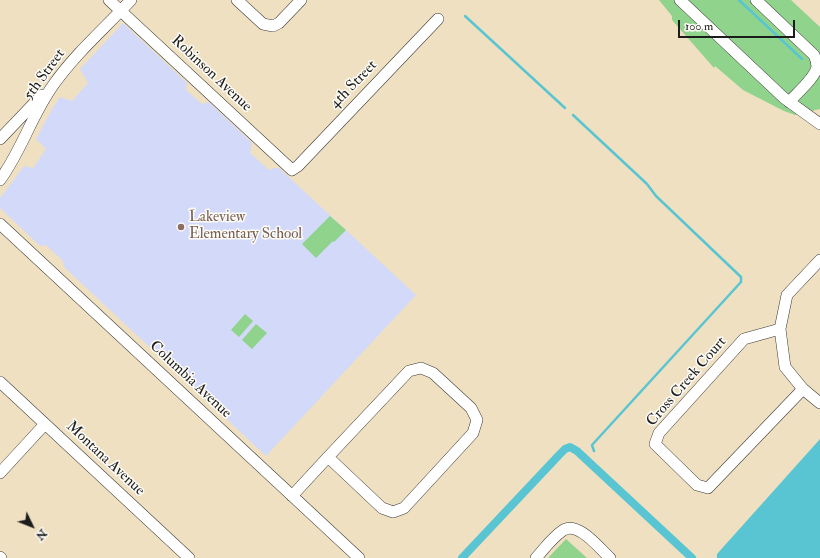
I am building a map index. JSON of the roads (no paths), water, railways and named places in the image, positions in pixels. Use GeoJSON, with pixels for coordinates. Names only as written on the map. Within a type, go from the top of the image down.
{"type":"FeatureCollection","features":[{"type":"Feature","properties":{"kind":"street","name":"Robinson Avenue"},"geometry":{"type":"LineString","coordinates":[[109,0],[292,170]]}},
{"type":"Feature","properties":{"kind":"street","name":"5th Street"},"geometry":{"type":"LineString","coordinates":[[0,180],[14,159],[39,108],[54,84],[69,64],[131,0]]}},
{"type":"Feature","properties":{"kind":"street"},"geometry":{"type":"LineString","coordinates":[[237,0],[263,24],[273,26],[279,23],[301,0]]}},
{"type":"Feature","properties":{"kind":"street"},"geometry":{"type":"LineString","coordinates":[[680,0],[789,102],[820,124]]}},
{"type":"Feature","properties":{"kind":"street"},"geometry":{"type":"LineString","coordinates":[[756,0],[814,55],[817,61],[817,68],[813,76],[789,102]]}},
{"type":"Feature","properties":{"kind":"street","name":"4th Street"},"geometry":{"type":"LineString","coordinates":[[292,170],[298,166],[438,19]]}},
{"type":"Feature","properties":{"kind":"street"},"geometry":{"type":"LineString","coordinates":[[0,139],[54,84]]}},
{"type":"Feature","properties":{"kind":"street","name":"Columbia Avenue"},"geometry":{"type":"LineString","coordinates":[[0,224],[359,558]]}},
{"type":"Feature","properties":{"kind":"street"},"geometry":{"type":"LineString","coordinates":[[820,260],[787,295],[780,329],[785,367],[803,388],[820,404]]}},
{"type":"Feature","properties":{"kind":"street","name":"Cross Creek Court"},"geometry":{"type":"LineString","coordinates":[[780,329],[744,339],[659,433],[655,444],[697,485],[708,488],[803,388]]}},
{"type":"Feature","properties":{"kind":"street"},"geometry":{"type":"LineString","coordinates":[[292,496],[328,457],[409,371],[421,368],[433,373],[471,408],[477,420],[473,433],[404,508],[392,512],[382,508],[328,457]]}},
{"type":"Feature","properties":{"kind":"street","name":"Montana Avenue"},"geometry":{"type":"LineString","coordinates":[[0,382],[189,558]]}},
{"type":"Feature","properties":{"kind":"street"},"geometry":{"type":"LineString","coordinates":[[0,473],[45,424]]}},
{"type":"Feature","properties":{"kind":"street"},"geometry":{"type":"LineString","coordinates":[[536,558],[563,530],[574,528],[583,533],[610,558]]}},
{"type":"Feature","properties":{"kind":"water"},"geometry":{"type":"Polygon","coordinates":[[[820,439],[820,558],[717,558],[717,554],[820,439]]]}},
{"type":"Feature","properties":{"kind":"waterway"},"geometry":{"type":"LineString","coordinates":[[739,0],[802,59]]}},
{"type":"Feature","properties":{"kind":"waterway"},"geometry":{"type":"LineString","coordinates":[[465,16],[565,108]]}},
{"type":"Feature","properties":{"kind":"waterway"},"geometry":{"type":"LineString","coordinates":[[573,115],[647,184],[656,196],[741,277],[741,282],[592,445],[594,451]]}},
{"type":"Feature","properties":{"kind":"waterway"},"geometry":{"type":"LineString","coordinates":[[462,558],[560,454],[565,449],[570,447],[577,451],[692,558]]}},
{"type":"Feature","properties":{"kind":"place","name":"Lakeview Elementary School"},"geometry":{"type":"Point","coordinates":[181,227]}}]}
